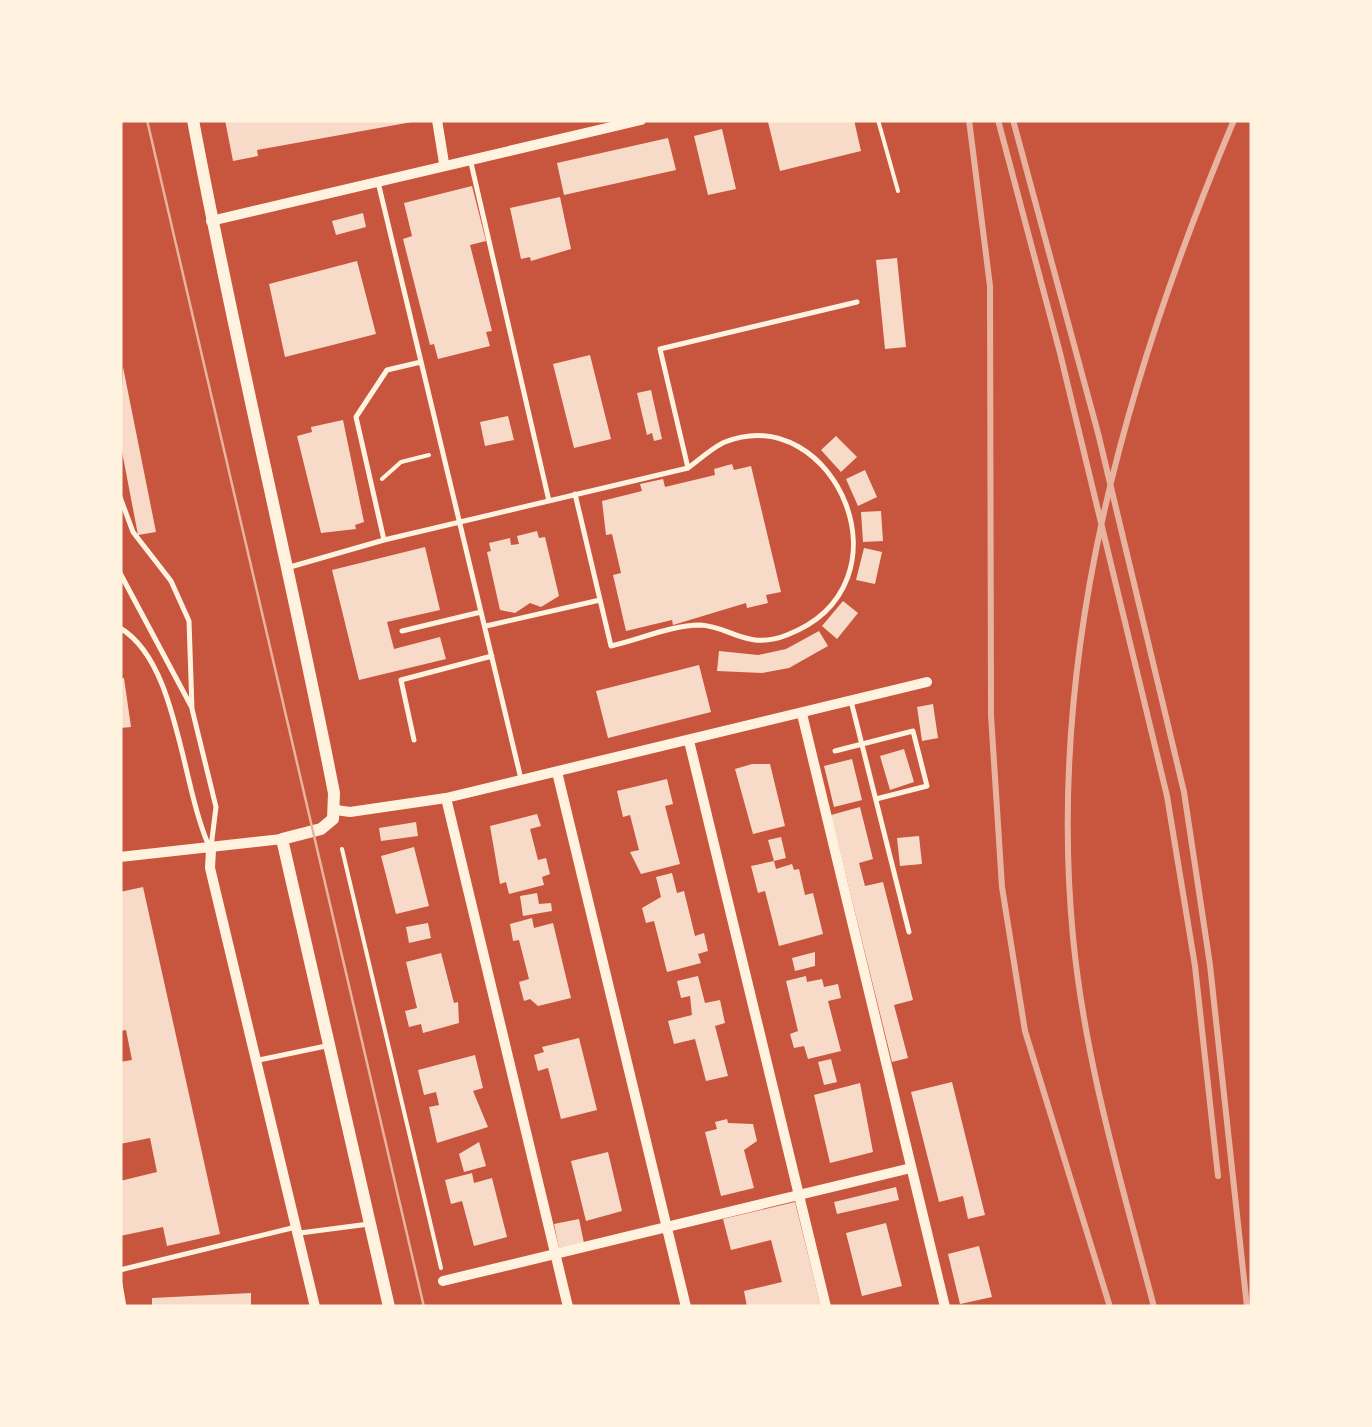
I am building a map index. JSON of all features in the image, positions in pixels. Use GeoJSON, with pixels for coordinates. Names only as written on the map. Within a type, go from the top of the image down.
{"type":"FeatureCollection","features":[{"type":"Feature","properties":{"kind":"street"},"geometry":{"type":"LineString","coordinates":[[193,120],[211,222],[290,567],[336,810]]}},
{"type":"Feature","properties":{"kind":"street"},"geometry":{"type":"LineString","coordinates":[[436,120],[444,163]]}},
{"type":"Feature","properties":{"kind":"street"},"geometry":{"type":"LineString","coordinates":[[211,222],[444,163],[641,120]]}},
{"type":"Feature","properties":{"kind":"street"},"geometry":{"type":"LineString","coordinates":[[336,810],[350,812],[446,798],[927,682]]}},
{"type":"Feature","properties":{"kind":"street"},"geometry":{"type":"LineString","coordinates":[[802,714],[945,1307]]}},
{"type":"Feature","properties":{"kind":"street"},"geometry":{"type":"LineString","coordinates":[[689,741],[826,1307]]}},
{"type":"Feature","properties":{"kind":"street"},"geometry":{"type":"LineString","coordinates":[[557,772],[686,1307]]}},
{"type":"Feature","properties":{"kind":"street"},"geometry":{"type":"LineString","coordinates":[[446,798],[568,1307]]}},
{"type":"Feature","properties":{"kind":"street"},"geometry":{"type":"LineString","coordinates":[[120,857],[211,850],[282,839],[321,828],[336,810]]}},
{"type":"Feature","properties":{"kind":"street"},"geometry":{"type":"LineString","coordinates":[[282,839],[389,1307]]}},
{"type":"Feature","properties":{"kind":"street"},"geometry":{"type":"LineString","coordinates":[[211,850],[210,868],[315,1307]]}},
{"type":"Feature","properties":{"kind":"street"},"geometry":{"type":"LineString","coordinates":[[444,1281],[912,1168]]}},
{"type":"Feature","properties":{"kind":"lane"},"geometry":{"type":"LineString","coordinates":[[470,158],[550,500]]}},
{"type":"Feature","properties":{"kind":"lane"},"geometry":{"type":"LineString","coordinates":[[378,179],[521,780]]}},
{"type":"Feature","properties":{"kind":"lane"},"geometry":{"type":"LineString","coordinates":[[688,468],[660,349],[857,302]]}},
{"type":"Feature","properties":{"kind":"lane"},"geometry":{"type":"LineString","coordinates":[[384,540],[356,417],[387,370],[422,361]]}},
{"type":"Feature","properties":{"kind":"lane"},"geometry":{"type":"LineString","coordinates":[[290,567],[384,540],[575,494],[688,468],[725,442],[764,436],[802,450],[832,474],[851,509],[854,548],[845,586],[819,615],[786,635],[744,641],[702,624],[611,646],[575,494]]}},
{"type":"Feature","properties":{"kind":"lane"},"geometry":{"type":"LineString","coordinates":[[120,497],[133,532],[171,580],[189,621],[192,709],[216,807],[211,850]]}},
{"type":"Feature","properties":{"kind":"lane"},"geometry":{"type":"LineString","coordinates":[[120,573],[192,709]]}},
{"type":"Feature","properties":{"kind":"lane"},"geometry":{"type":"LineString","coordinates":[[485,627],[600,600]]}},
{"type":"Feature","properties":{"kind":"lane"},"geometry":{"type":"LineString","coordinates":[[402,631],[482,612]]}},
{"type":"Feature","properties":{"kind":"lane"},"geometry":{"type":"LineString","coordinates":[[120,628],[137,638],[161,674],[193,810],[211,850]]}},
{"type":"Feature","properties":{"kind":"lane"},"geometry":{"type":"LineString","coordinates":[[414,740],[401,680],[492,656]]}},
{"type":"Feature","properties":{"kind":"lane"},"geometry":{"type":"LineString","coordinates":[[851,702],[909,932]]}},
{"type":"Feature","properties":{"kind":"lane"},"geometry":{"type":"LineString","coordinates":[[835,751],[913,731],[927,786],[876,799]]}},
{"type":"Feature","properties":{"kind":"lane"},"geometry":{"type":"LineString","coordinates":[[256,1061],[329,1045]]}},
{"type":"Feature","properties":{"kind":"lane"},"geometry":{"type":"LineString","coordinates":[[120,1270],[296,1230],[370,1224]]}},
{"type":"Feature","properties":{"kind":"lane"},"geometry":{"type":"LineString","coordinates":[[120,1284],[124,1307]]}},
{"type":"Feature","properties":{"kind":"path"},"geometry":{"type":"LineString","coordinates":[[878,120],[898,191]]}},
{"type":"Feature","properties":{"kind":"path"},"geometry":{"type":"LineString","coordinates":[[370,482],[386,478],[401,462],[444,452]]}},
{"type":"Feature","properties":{"kind":"path"},"geometry":{"type":"LineString","coordinates":[[342,849],[444,1281]]}},
{"type":"Feature","properties":{"kind":"building"},"geometry":{"type":"Polygon","coordinates":[[[225,120],[412,122],[257,150],[258,156],[233,161],[225,120]]]}},
{"type":"Feature","properties":{"kind":"building"},"geometry":{"type":"Polygon","coordinates":[[[854,120],[861,151],[780,171],[768,122],[854,120]]]}},
{"type":"Feature","properties":{"kind":"building"},"geometry":{"type":"Polygon","coordinates":[[[722,129],[736,189],[708,195],[694,136],[722,129]]]}},
{"type":"Feature","properties":{"kind":"building"},"geometry":{"type":"Polygon","coordinates":[[[668,138],[676,170],[564,195],[557,163],[668,138]]]}},
{"type":"Feature","properties":{"kind":"building"},"geometry":{"type":"Polygon","coordinates":[[[472,186],[486,241],[470,245],[492,331],[486,332],[490,346],[438,359],[434,344],[430,345],[403,239],[412,236],[404,203],[472,186]]]}},
{"type":"Feature","properties":{"kind":"building"},"geometry":{"type":"Polygon","coordinates":[[[560,197],[571,249],[531,261],[530,257],[521,259],[510,208],[560,197]]]}},
{"type":"Feature","properties":{"kind":"building"},"geometry":{"type":"Polygon","coordinates":[[[363,213],[366,227],[336,235],[332,221],[363,213]]]}},
{"type":"Feature","properties":{"kind":"building"},"geometry":{"type":"Polygon","coordinates":[[[897,258],[906,347],[885,349],[876,260],[897,258]]]}},
{"type":"Feature","properties":{"kind":"building"},"geometry":{"type":"Polygon","coordinates":[[[357,261],[376,334],[285,357],[269,284],[357,261]]]}},
{"type":"Feature","properties":{"kind":"building"},"geometry":{"type":"Polygon","coordinates":[[[590,355],[611,439],[574,448],[553,364],[590,355]]]}},
{"type":"Feature","properties":{"kind":"building"},"geometry":{"type":"Polygon","coordinates":[[[123,367],[156,532],[138,535],[120,441],[123,367]]]}},
{"type":"Feature","properties":{"kind":"building"},"geometry":{"type":"Polygon","coordinates":[[[651,390],[662,439],[654,441],[652,433],[647,435],[637,393],[651,390]]]}},
{"type":"Feature","properties":{"kind":"building"},"geometry":{"type":"Polygon","coordinates":[[[508,416],[514,440],[485,446],[480,422],[508,416]]]}},
{"type":"Feature","properties":{"kind":"building"},"geometry":{"type":"Polygon","coordinates":[[[343,420],[364,522],[355,525],[356,529],[321,533],[297,436],[312,432],[311,427],[343,420]]]}},
{"type":"Feature","properties":{"kind":"building"},"geometry":{"type":"Polygon","coordinates":[[[836,436],[857,457],[841,472],[821,450],[836,436]]]}},
{"type":"Feature","properties":{"kind":"building"},"geometry":{"type":"Polygon","coordinates":[[[732,464],[734,470],[751,466],[781,592],[766,595],[768,603],[747,608],[746,603],[673,625],[672,620],[626,631],[613,575],[621,573],[612,534],[606,535],[602,501],[642,491],[640,484],[663,479],[665,487],[715,475],[714,469],[732,464]]]}},
{"type":"Feature","properties":{"kind":"building"},"geometry":{"type":"Polygon","coordinates":[[[865,470],[877,497],[858,506],[846,479],[865,470]]]}},
{"type":"Feature","properties":{"kind":"building"},"geometry":{"type":"Polygon","coordinates":[[[881,511],[883,541],[863,542],[861,512],[881,511]]]}},
{"type":"Feature","properties":{"kind":"building"},"geometry":{"type":"Polygon","coordinates":[[[537,531],[539,538],[545,537],[559,596],[541,607],[530,603],[515,613],[500,610],[487,552],[491,551],[489,543],[510,538],[511,545],[519,544],[517,536],[537,531]]]}},
{"type":"Feature","properties":{"kind":"building"},"geometry":{"type":"Polygon","coordinates":[[[425,547],[440,610],[387,622],[394,649],[440,637],[446,659],[359,680],[332,570],[425,547]]]}},
{"type":"Feature","properties":{"kind":"building"},"geometry":{"type":"Polygon","coordinates":[[[864,548],[882,552],[875,584],[856,580],[864,548]]]}},
{"type":"Feature","properties":{"kind":"building"},"geometry":{"type":"Polygon","coordinates":[[[843,601],[858,613],[837,639],[822,626],[843,601]]]}},
{"type":"Feature","properties":{"kind":"building"},"geometry":{"type":"Polygon","coordinates":[[[819,631],[828,646],[789,668],[762,673],[717,671],[719,651],[758,655],[786,649],[819,631]]]}},
{"type":"Feature","properties":{"kind":"building"},"geometry":{"type":"Polygon","coordinates":[[[699,665],[711,712],[608,738],[596,691],[699,665]]]}},
{"type":"Feature","properties":{"kind":"building"},"geometry":{"type":"Polygon","coordinates":[[[124,678],[131,727],[120,728],[120,679],[124,678]]]}},
{"type":"Feature","properties":{"kind":"building"},"geometry":{"type":"Polygon","coordinates":[[[933,704],[938,738],[922,741],[917,707],[933,704]]]}},
{"type":"Feature","properties":{"kind":"building"},"geometry":{"type":"Polygon","coordinates":[[[904,749],[914,782],[890,790],[880,756],[904,749]]]}},
{"type":"Feature","properties":{"kind":"building"},"geometry":{"type":"Polygon","coordinates":[[[852,759],[862,800],[834,807],[824,766],[852,759]]]}},
{"type":"Feature","properties":{"kind":"building"},"geometry":{"type":"Polygon","coordinates":[[[770,764],[785,826],[753,834],[735,769],[770,764]]]}},
{"type":"Feature","properties":{"kind":"building"},"geometry":{"type":"Polygon","coordinates":[[[667,779],[673,804],[665,806],[680,864],[641,874],[630,852],[639,850],[630,815],[623,817],[617,791],[667,779]]]}},
{"type":"Feature","properties":{"kind":"building"},"geometry":{"type":"Polygon","coordinates":[[[860,807],[873,859],[859,863],[865,886],[883,882],[913,1000],[894,1005],[908,1058],[892,1062],[831,815],[860,807]]]}},
{"type":"Feature","properties":{"kind":"building"},"geometry":{"type":"Polygon","coordinates":[[[537,814],[541,826],[530,829],[538,860],[546,858],[550,874],[542,877],[544,885],[509,894],[506,882],[500,884],[490,826],[537,814]]]}},
{"type":"Feature","properties":{"kind":"building"},"geometry":{"type":"Polygon","coordinates":[[[416,822],[418,836],[381,841],[379,828],[416,822]]]}},
{"type":"Feature","properties":{"kind":"building"},"geometry":{"type":"Polygon","coordinates":[[[919,836],[922,864],[900,866],[897,838],[919,836]]]}},
{"type":"Feature","properties":{"kind":"building"},"geometry":{"type":"Polygon","coordinates":[[[781,837],[786,858],[774,861],[768,840],[781,837]]]}},
{"type":"Feature","properties":{"kind":"building"},"geometry":{"type":"Polygon","coordinates":[[[414,847],[429,906],[396,914],[381,856],[414,847]]]}},
{"type":"Feature","properties":{"kind":"building"},"geometry":{"type":"Polygon","coordinates":[[[774,861],[776,869],[792,864],[794,870],[799,869],[805,895],[813,893],[823,934],[779,946],[765,891],[758,893],[751,866],[774,861]]]}},
{"type":"Feature","properties":{"kind":"building"},"geometry":{"type":"Polygon","coordinates":[[[672,873],[677,893],[684,891],[695,936],[704,933],[708,951],[698,954],[701,963],[667,972],[654,921],[646,923],[642,908],[661,897],[656,877],[672,873]]]}},
{"type":"Feature","properties":{"kind":"building"},"geometry":{"type":"Polygon","coordinates":[[[143,887],[220,1234],[167,1246],[163,1227],[120,1236],[120,1181],[157,1172],[150,1138],[120,1144],[120,1062],[132,1060],[126,1030],[120,1031],[120,892],[143,887]]]}},
{"type":"Feature","properties":{"kind":"building"},"geometry":{"type":"Polygon","coordinates":[[[537,893],[539,904],[551,903],[552,911],[523,916],[520,896],[537,893]]]}},
{"type":"Feature","properties":{"kind":"building"},"geometry":{"type":"Polygon","coordinates":[[[532,918],[534,928],[553,923],[571,998],[538,1006],[530,999],[524,1001],[519,982],[529,979],[519,940],[513,941],[510,924],[532,918]]]}},
{"type":"Feature","properties":{"kind":"building"},"geometry":{"type":"Polygon","coordinates":[[[428,923],[431,938],[409,943],[406,927],[428,923]]]}},
{"type":"Feature","properties":{"kind":"building"},"geometry":{"type":"Polygon","coordinates":[[[815,952],[815,966],[795,971],[792,958],[815,952]]]}},
{"type":"Feature","properties":{"kind":"building"},"geometry":{"type":"Polygon","coordinates":[[[441,953],[454,1003],[458,1002],[459,1023],[423,1033],[421,1024],[409,1027],[405,1011],[417,1008],[406,962],[441,953]]]}},
{"type":"Feature","properties":{"kind":"building"},"geometry":{"type":"Polygon","coordinates":[[[698,976],[705,1003],[720,1000],[725,1023],[715,1026],[728,1076],[706,1081],[695,1039],[674,1044],[668,1021],[692,1015],[690,996],[681,998],[677,981],[698,976]]]}},
{"type":"Feature","properties":{"kind":"building"},"geometry":{"type":"Polygon","coordinates":[[[806,976],[807,982],[822,979],[824,987],[838,984],[841,998],[828,1001],[841,1051],[808,1059],[804,1046],[794,1048],[790,1034],[798,1031],[786,981],[806,976]]]}},
{"type":"Feature","properties":{"kind":"building"},"geometry":{"type":"Polygon","coordinates":[[[579,1038],[597,1110],[561,1119],[548,1068],[538,1071],[534,1055],[544,1052],[542,1047],[579,1038]]]}},
{"type":"Feature","properties":{"kind":"building"},"geometry":{"type":"Polygon","coordinates":[[[475,1055],[483,1088],[473,1091],[488,1127],[437,1143],[429,1107],[439,1105],[436,1092],[424,1095],[418,1070],[475,1055]]]}},
{"type":"Feature","properties":{"kind":"building"},"geometry":{"type":"Polygon","coordinates":[[[831,1059],[837,1082],[824,1085],[818,1062],[831,1059]]]}},
{"type":"Feature","properties":{"kind":"building"},"geometry":{"type":"Polygon","coordinates":[[[952,1082],[985,1215],[968,1219],[963,1196],[939,1202],[911,1092],[952,1082]]]}},
{"type":"Feature","properties":{"kind":"building"},"geometry":{"type":"Polygon","coordinates":[[[860,1083],[873,1152],[830,1163],[814,1095],[860,1083]]]}},
{"type":"Feature","properties":{"kind":"building"},"geometry":{"type":"Polygon","coordinates":[[[727,1119],[728,1123],[753,1124],[757,1141],[744,1150],[754,1188],[721,1196],[705,1132],[717,1129],[715,1122],[727,1119]]]}},
{"type":"Feature","properties":{"kind":"building"},"geometry":{"type":"Polygon","coordinates":[[[479,1142],[486,1166],[464,1172],[459,1154],[479,1142]]]}},
{"type":"Feature","properties":{"kind":"building"},"geometry":{"type":"Polygon","coordinates":[[[608,1152],[622,1211],[586,1221],[571,1161],[608,1152]]]}},
{"type":"Feature","properties":{"kind":"building"},"geometry":{"type":"Polygon","coordinates":[[[472,1173],[474,1183],[492,1178],[507,1237],[474,1246],[462,1201],[451,1204],[445,1180],[472,1173]]]}},
{"type":"Feature","properties":{"kind":"building"},"geometry":{"type":"Polygon","coordinates":[[[896,1187],[899,1200],[837,1214],[834,1202],[896,1187]]]}},
{"type":"Feature","properties":{"kind":"building"},"geometry":{"type":"Polygon","coordinates":[[[795,1202],[821,1307],[747,1307],[744,1291],[782,1282],[771,1240],[731,1250],[723,1219],[795,1202]]]}},
{"type":"Feature","properties":{"kind":"building"},"geometry":{"type":"Polygon","coordinates":[[[579,1219],[584,1243],[559,1248],[554,1224],[579,1219]]]}},
{"type":"Feature","properties":{"kind":"building"},"geometry":{"type":"Polygon","coordinates":[[[886,1223],[902,1286],[862,1296],[846,1233],[886,1223]]]}},
{"type":"Feature","properties":{"kind":"building"},"geometry":{"type":"Polygon","coordinates":[[[979,1246],[992,1297],[960,1304],[948,1254],[979,1246]]]}},
{"type":"Feature","properties":{"kind":"building"},"geometry":{"type":"Polygon","coordinates":[[[251,1293],[251,1307],[152,1307],[152,1298],[251,1293]]]}},
{"type":"Feature","properties":{"kind":"tram line"},"geometry":{"type":"LineString","coordinates":[[147,120],[424,1307]]}},
{"type":"Feature","properties":{"kind":"railway"},"geometry":{"type":"LineString","coordinates":[[969,120],[990,286],[991,715],[1002,887],[1025,1031],[1110,1307]]}},
{"type":"Feature","properties":{"kind":"railway"},"geometry":{"type":"LineString","coordinates":[[998,120],[1060,353],[1167,796],[1195,966],[1218,1176]]}},
{"type":"Feature","properties":{"kind":"railway"},"geometry":{"type":"LineString","coordinates":[[1013,120],[1098,433],[1184,792],[1210,965],[1247,1307]]}},
{"type":"Feature","properties":{"kind":"railway"},"geometry":{"type":"LineString","coordinates":[[1154,1307],[1106,1124],[1079,984],[1068,831],[1071,726],[1083,622],[1102,519],[1128,417],[1159,317],[1234,120]]}}]}
